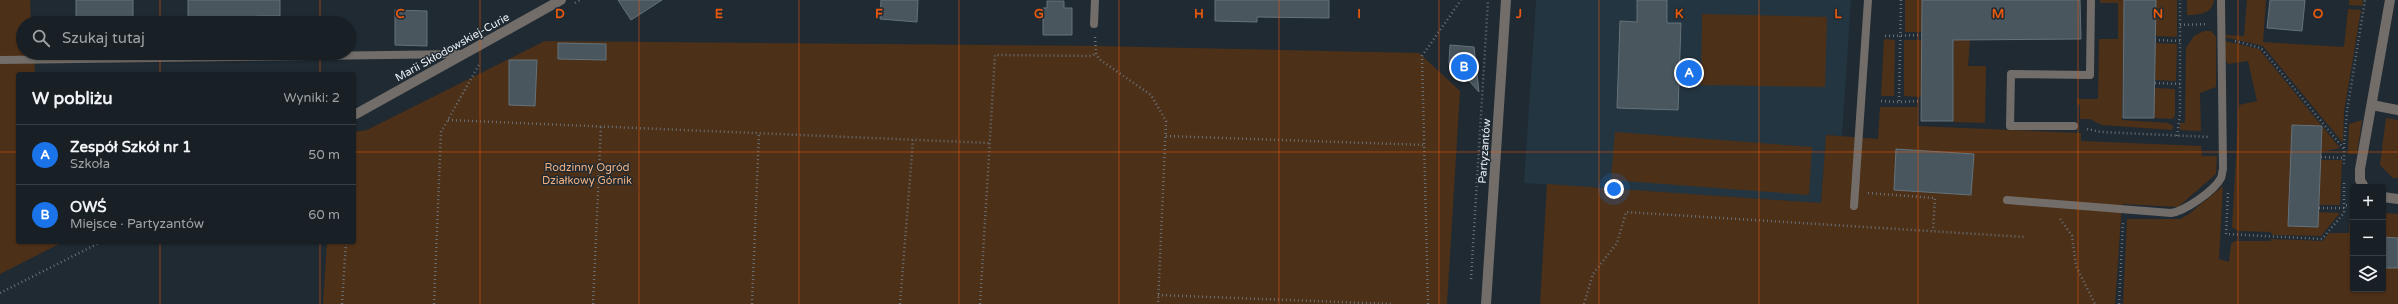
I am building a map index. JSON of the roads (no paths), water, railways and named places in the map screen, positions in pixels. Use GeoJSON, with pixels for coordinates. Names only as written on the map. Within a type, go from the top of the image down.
{"type":"FeatureCollection","features":[{"type":"Feature","properties":{"kind":"street","name":"Marii Skłodowskiej-Curie"},"geometry":{"type":"LineString","coordinates":[[356,113],[466,54],[561,0]]}},
{"type":"Feature","properties":{"kind":"street","name":"Partyzantów"},"geometry":{"type":"LineString","coordinates":[[1486,304],[1506,0]]}},
{"type":"Feature","properties":{"kind":"street"},"geometry":{"type":"LineString","coordinates":[[2362,184],[2360,180],[2360,169],[2390,0]]}},
{"type":"Feature","properties":{"kind":"street"},"geometry":{"type":"LineString","coordinates":[[2372,105],[2398,110]]}},
{"type":"Feature","properties":{"kind":"street"},"geometry":{"type":"LineString","coordinates":[[2386,197],[2398,199]]}},
{"type":"Feature","properties":{"kind":"lane"},"geometry":{"type":"LineString","coordinates":[[1094,24],[1095,0]]}},
{"type":"Feature","properties":{"kind":"lane"},"geometry":{"type":"LineString","coordinates":[[1854,206],[1868,0]]}},
{"type":"Feature","properties":{"kind":"lane"},"geometry":{"type":"LineString","coordinates":[[2074,126],[2010,126],[2011,74],[2090,75],[2091,0]]}},
{"type":"Feature","properties":{"kind":"lane"},"geometry":{"type":"LineString","coordinates":[[2007,200],[2124,211],[2179,212],[2198,199],[2221,178],[2223,169],[2221,0]]}},
{"type":"Feature","properties":{"kind":"lane"},"geometry":{"type":"LineString","coordinates":[[356,55],[466,54]]}},
{"type":"Feature","properties":{"kind":"lane"},"geometry":{"type":"LineString","coordinates":[[0,60],[16,60]]}},
{"type":"Feature","properties":{"kind":"place","name":"OWŚ"},"geometry":{"type":"Point","coordinates":[1464,67]}},
{"type":"Feature","properties":{"kind":"place","name":"Zespół Szkół nr 1"},"geometry":{"type":"Point","coordinates":[1689,73]}},
{"type":"Feature","properties":{"kind":"park label","name":"Rodzinny Ogród Działkowy Górnik"},"geometry":{"type":"Point","coordinates":[587,173]}}]}
